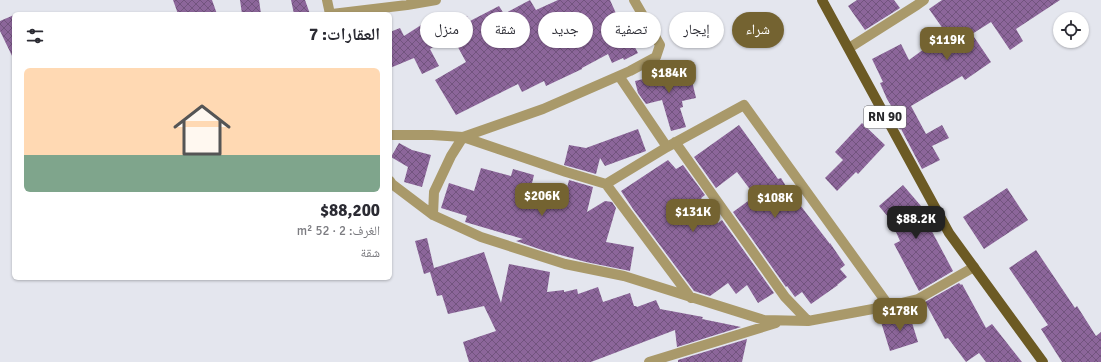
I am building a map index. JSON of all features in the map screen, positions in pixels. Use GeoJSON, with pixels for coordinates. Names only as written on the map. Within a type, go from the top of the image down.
{"type":"FeatureCollection","features":[{"type":"Feature","properties":{"kind":"main road","name":"RN 90"},"geometry":{"type":"LineString","coordinates":[[822,0],[948,233],[1043,362]]}},
{"type":"Feature","properties":{"kind":"street"},"geometry":{"type":"LineString","coordinates":[[327,0],[330,12]]}},
{"type":"Feature","properties":{"kind":"street"},"geometry":{"type":"LineString","coordinates":[[348,12],[436,0]]}},
{"type":"Feature","properties":{"kind":"street"},"geometry":{"type":"LineString","coordinates":[[433,215],[434,192],[451,156],[464,137],[543,108],[619,76],[656,57],[660,45],[634,0]]}},
{"type":"Feature","properties":{"kind":"street"},"geometry":{"type":"LineString","coordinates":[[849,48],[924,0]]}},
{"type":"Feature","properties":{"kind":"street"},"geometry":{"type":"LineString","coordinates":[[619,76],[785,297],[808,321]]}},
{"type":"Feature","properties":{"kind":"street"},"geometry":{"type":"LineString","coordinates":[[606,184],[671,145],[744,106],[889,306]]}},
{"type":"Feature","properties":{"kind":"street"},"geometry":{"type":"LineString","coordinates":[[392,134],[464,137],[606,184],[691,298]]}},
{"type":"Feature","properties":{"kind":"street"},"geometry":{"type":"LineString","coordinates":[[392,184],[433,215],[480,236],[565,264],[624,276],[764,320],[808,321],[918,299],[974,268]]}},
{"type":"Feature","properties":{"kind":"street"},"geometry":{"type":"LineString","coordinates":[[649,362],[785,320]]}},
{"type":"Feature","properties":{"kind":"building"},"geometry":{"type":"Polygon","coordinates":[[[173,0],[212,0],[216,12],[177,12],[173,0]]]}},
{"type":"Feature","properties":{"kind":"building"},"geometry":{"type":"Polygon","coordinates":[[[240,0],[259,0],[261,12],[242,12],[240,0]]]}},
{"type":"Feature","properties":{"kind":"building"},"geometry":{"type":"Polygon","coordinates":[[[291,0],[305,0],[309,12],[294,12],[291,0]]]}},
{"type":"Feature","properties":{"kind":"building"},"geometry":{"type":"Polygon","coordinates":[[[530,0],[536,10],[558,0],[610,0],[615,12],[601,12],[601,48],[635,48],[638,53],[624,60],[623,58],[612,63],[608,54],[582,69],[546,86],[544,81],[522,92],[518,84],[456,115],[435,80],[466,62],[458,48],[473,48],[473,19],[481,15],[481,48],[530,48],[530,12],[508,12],[530,0]]]}},
{"type":"Feature","properties":{"kind":"building"},"geometry":{"type":"Polygon","coordinates":[[[857,0],[894,0],[900,8],[865,30],[848,6],[857,0]]]}},
{"type":"Feature","properties":{"kind":"building"},"geometry":{"type":"Polygon","coordinates":[[[942,0],[1060,0],[1016,29],[1023,41],[1010,50],[991,22],[972,34],[991,62],[965,80],[962,76],[911,106],[926,134],[942,125],[949,138],[932,146],[940,160],[922,169],[890,110],[893,109],[880,83],[883,82],[872,59],[901,44],[909,60],[946,33],[929,9],[942,0]]]}},
{"type":"Feature","properties":{"kind":"building"},"geometry":{"type":"Polygon","coordinates":[[[499,6],[503,12],[487,12],[499,6]]]}},
{"type":"Feature","properties":{"kind":"building"},"geometry":{"type":"Polygon","coordinates":[[[12,16],[12,56],[0,31],[0,21],[12,16]]]}},
{"type":"Feature","properties":{"kind":"building"},"geometry":{"type":"Polygon","coordinates":[[[420,26],[420,48],[432,48],[430,49],[439,66],[422,74],[414,58],[392,67],[392,31],[400,28],[404,36],[420,26]]]}},
{"type":"Feature","properties":{"kind":"building"},"geometry":{"type":"Polygon","coordinates":[[[689,68],[696,98],[682,101],[683,107],[680,108],[686,127],[671,131],[662,100],[646,104],[638,93],[635,81],[689,68]]]}},
{"type":"Feature","properties":{"kind":"building"},"geometry":{"type":"Polygon","coordinates":[[[862,123],[885,145],[858,174],[856,172],[837,191],[825,178],[843,160],[835,152],[862,123]]]}},
{"type":"Feature","properties":{"kind":"building"},"geometry":{"type":"Polygon","coordinates":[[[739,125],[778,179],[781,178],[795,201],[797,201],[830,243],[845,265],[840,269],[847,277],[811,304],[802,292],[795,297],[787,286],[786,287],[733,212],[755,196],[737,172],[716,188],[694,157],[739,125]]]}},
{"type":"Feature","properties":{"kind":"building"},"geometry":{"type":"Polygon","coordinates":[[[638,129],[646,151],[605,166],[600,158],[596,174],[564,165],[569,145],[586,148],[638,129]]]}},
{"type":"Feature","properties":{"kind":"building"},"geometry":{"type":"Polygon","coordinates":[[[399,143],[412,150],[431,155],[422,187],[404,182],[408,167],[392,158],[399,143]]]}},
{"type":"Feature","properties":{"kind":"building"},"geometry":{"type":"Polygon","coordinates":[[[668,160],[676,169],[683,165],[705,195],[701,198],[718,223],[722,220],[774,293],[758,303],[747,285],[736,294],[728,283],[710,296],[694,291],[621,191],[668,160]]]}},
{"type":"Feature","properties":{"kind":"building"},"geometry":{"type":"Polygon","coordinates":[[[481,168],[511,176],[513,169],[534,175],[531,187],[565,196],[569,180],[593,187],[587,212],[605,201],[612,202],[616,208],[606,242],[634,247],[630,271],[586,262],[542,250],[516,241],[523,239],[465,222],[467,216],[441,208],[449,183],[474,191],[481,168]]]}},
{"type":"Feature","properties":{"kind":"building"},"geometry":{"type":"Polygon","coordinates":[[[903,185],[921,206],[919,207],[953,271],[919,291],[894,244],[900,241],[896,232],[899,230],[879,206],[903,185]]]}},
{"type":"Feature","properties":{"kind":"building"},"geometry":{"type":"Polygon","coordinates":[[[1007,188],[1028,220],[984,249],[963,217],[1007,188]]]}},
{"type":"Feature","properties":{"kind":"building"},"geometry":{"type":"Polygon","coordinates":[[[427,238],[434,268],[484,252],[501,303],[509,264],[550,272],[547,292],[564,290],[564,292],[577,289],[578,294],[598,287],[603,302],[630,293],[634,306],[637,307],[656,300],[660,309],[703,317],[702,319],[741,327],[677,347],[675,330],[591,362],[469,362],[463,342],[496,331],[484,306],[448,314],[442,295],[437,296],[430,272],[424,274],[415,241],[427,238]]]}},
{"type":"Feature","properties":{"kind":"building"},"geometry":{"type":"Polygon","coordinates":[[[1036,250],[1075,308],[1077,306],[1096,336],[1101,332],[1101,362],[1062,362],[1041,329],[1048,325],[1009,268],[1036,250]]]}},
{"type":"Feature","properties":{"kind":"building"},"geometry":{"type":"Polygon","coordinates":[[[959,283],[961,285],[962,284],[986,328],[992,324],[1022,362],[986,362],[979,353],[966,362],[948,338],[945,339],[925,302],[959,283]]]}},
{"type":"Feature","properties":{"kind":"building"},"geometry":{"type":"Polygon","coordinates":[[[909,313],[918,342],[890,351],[881,322],[909,313]]]}},
{"type":"Feature","properties":{"kind":"building"},"geometry":{"type":"Polygon","coordinates":[[[747,339],[742,362],[678,362],[678,360],[747,339]]]}}]}
